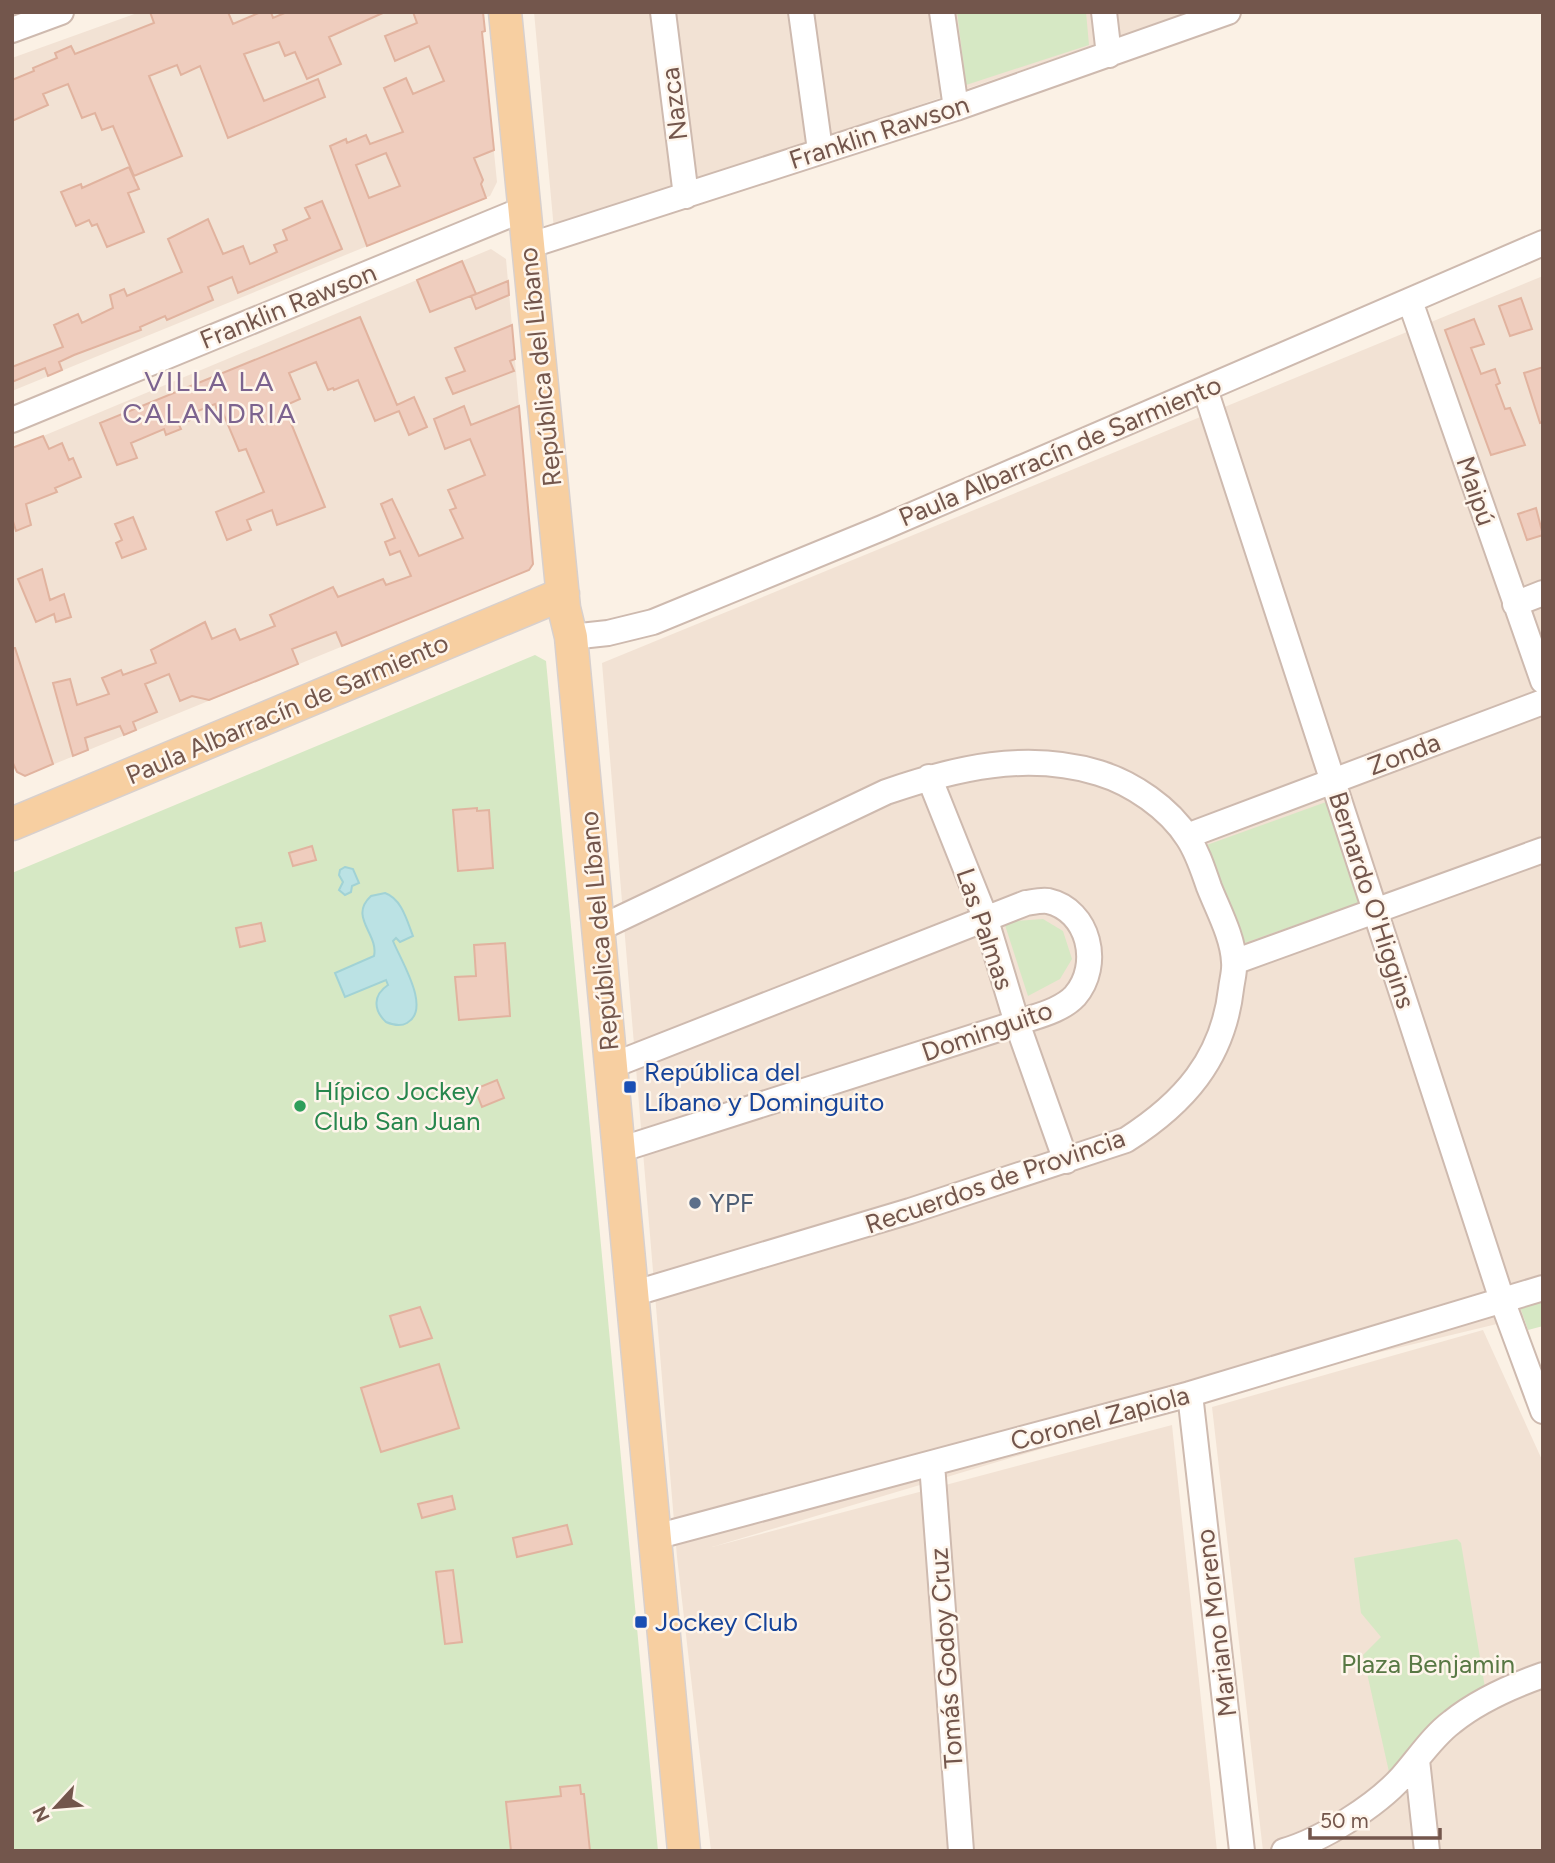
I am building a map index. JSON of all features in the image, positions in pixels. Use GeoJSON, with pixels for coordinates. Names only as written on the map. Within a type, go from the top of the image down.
{"type":"FeatureCollection","features":[{"type":"Feature","properties":{"kind":"main road","name":"República del Líbano"},"geometry":{"type":"LineString","coordinates":[[505,12],[563,594],[571,637],[600,928],[684,1851]]}},
{"type":"Feature","properties":{"kind":"main road","name":"Paula Albarracín de Sarmiento"},"geometry":{"type":"LineString","coordinates":[[12,824],[563,594]]}},
{"type":"Feature","properties":{"kind":"street"},"geometry":{"type":"LineString","coordinates":[[12,30],[61,12]]}},
{"type":"Feature","properties":{"kind":"street","name":"Nazca"},"geometry":{"type":"LineString","coordinates":[[663,12],[686,196]]}},
{"type":"Feature","properties":{"kind":"street"},"geometry":{"type":"LineString","coordinates":[[801,12],[820,150]]}},
{"type":"Feature","properties":{"kind":"street"},"geometry":{"type":"LineString","coordinates":[[942,12],[956,108]]}},
{"type":"Feature","properties":{"kind":"street"},"geometry":{"type":"LineString","coordinates":[[1104,12],[1110,55]]}},
{"type":"Feature","properties":{"kind":"street","name":"Franklin Rawson"},"geometry":{"type":"LineString","coordinates":[[528,246],[956,108],[1228,12]]}},
{"type":"Feature","properties":{"kind":"street","name":"Franklin Rawson"},"geometry":{"type":"LineString","coordinates":[[12,420],[524,209]]}},
{"type":"Feature","properties":{"kind":"street","name":"Paula Albarracín de Sarmiento"},"geometry":{"type":"LineString","coordinates":[[571,637],[608,633],[653,622],[881,528],[1543,243]]}},
{"type":"Feature","properties":{"kind":"street","name":"Maipú"},"geometry":{"type":"LineString","coordinates":[[1410,301],[1543,681]]}},
{"type":"Feature","properties":{"kind":"street","name":"Bernardo O'Higgins"},"geometry":{"type":"LineString","coordinates":[[1205,389],[1502,1300],[1543,1411]]}},
{"type":"Feature","properties":{"kind":"street"},"geometry":{"type":"LineString","coordinates":[[1516,604],[1543,593]]}},
{"type":"Feature","properties":{"kind":"street","name":"Zonda"},"geometry":{"type":"LineString","coordinates":[[1187,836],[1543,702]]}},
{"type":"Feature","properties":{"kind":"street","name":"Recuerdos de Provincia"},"geometry":{"type":"LineString","coordinates":[[600,928],[886,792],[929,777],[985,765],[1011,762],[1067,765],[1101,774],[1133,788],[1162,809],[1187,836],[1200,862],[1234,962],[1229,1010],[1213,1056],[1189,1089],[1154,1122],[1126,1140],[911,1211],[632,1294]]}},
{"type":"Feature","properties":{"kind":"street","name":"Las Palmas"},"geometry":{"type":"LineString","coordinates":[[929,777],[985,917],[1017,1023],[1066,1161]]}},
{"type":"Feature","properties":{"kind":"street"},"geometry":{"type":"LineString","coordinates":[[1234,962],[1543,850]]}},
{"type":"Feature","properties":{"kind":"street","name":"Dominguito"},"geometry":{"type":"LineString","coordinates":[[611,1066],[1026,902],[1046,901],[1069,910],[1083,926],[1089,944],[1089,967],[1083,985],[1063,1006],[619,1150]]}},
{"type":"Feature","properties":{"kind":"street","name":"Coronel Zapiola"},"geometry":{"type":"LineString","coordinates":[[655,1537],[1190,1394],[1543,1288]]}},
{"type":"Feature","properties":{"kind":"street","name":"Mariano Moreno"},"geometry":{"type":"LineString","coordinates":[[1190,1394],[1242,1851]]}},
{"type":"Feature","properties":{"kind":"street","name":"Tomás Godoy Cruz"},"geometry":{"type":"LineString","coordinates":[[932,1464],[961,1851]]}},
{"type":"Feature","properties":{"kind":"street"},"geometry":{"type":"LineString","coordinates":[[1284,1851],[1332,1829],[1371,1804],[1400,1779],[1451,1722],[1511,1688],[1543,1675]]}},
{"type":"Feature","properties":{"kind":"street"},"geometry":{"type":"LineString","coordinates":[[1417,1760],[1427,1851]]}},
{"type":"Feature","properties":{"kind":"shaded area"},"geometry":{"type":"Polygon","coordinates":[[[140,12],[480,12],[497,182],[490,196],[12,391],[12,58],[140,12]]]}},
{"type":"Feature","properties":{"kind":"shaded area"},"geometry":{"type":"Polygon","coordinates":[[[534,12],[1191,12],[554,230],[534,12]]]}},
{"type":"Feature","properties":{"kind":"shaded area"},"geometry":{"type":"Polygon","coordinates":[[[491,249],[506,259],[533,564],[529,570],[25,776],[17,772],[12,761],[12,449],[491,249]]]}},
{"type":"Feature","properties":{"kind":"shaded area"},"geometry":{"type":"Polygon","coordinates":[[[1543,276],[1543,1313],[1306,1370],[712,1547],[1172,1425],[1217,1851],[711,1851],[677,1557],[602,663],[1543,276]]]}},
{"type":"Feature","properties":{"kind":"shaded area"},"geometry":{"type":"Polygon","coordinates":[[[1483,1330],[1543,1462],[1543,1851],[1263,1851],[1212,1407],[1483,1330]]]}},
{"type":"Feature","properties":{"kind":"green space"},"geometry":{"type":"Polygon","coordinates":[[[957,12],[1086,12],[1089,45],[966,85],[957,12]]]}},
{"type":"Feature","properties":{"kind":"green space","name":"Hípico Jockey Club San Juan"},"geometry":{"type":"Polygon","coordinates":[[[535,655],[546,661],[658,1851],[12,1851],[12,873],[535,655]]]}},
{"type":"Feature","properties":{"kind":"green space"},"geometry":{"type":"Polygon","coordinates":[[[1326,802],[1361,902],[1239,945],[1204,846],[1326,802]]]}},
{"type":"Feature","properties":{"kind":"green space"},"geometry":{"type":"Polygon","coordinates":[[[1043,919],[1063,931],[1072,959],[1060,979],[1028,996],[1004,922],[1043,919]]]}},
{"type":"Feature","properties":{"kind":"green space"},"geometry":{"type":"Polygon","coordinates":[[[1543,1293],[1543,1326],[1528,1330],[1520,1307],[1543,1293]]]}},
{"type":"Feature","properties":{"kind":"green space","name":"Plaza Benjamin"},"geometry":{"type":"Polygon","coordinates":[[[1457,1539],[1461,1543],[1485,1688],[1434,1723],[1389,1772],[1363,1655],[1381,1637],[1361,1613],[1354,1558],[1457,1539]]]}},
{"type":"Feature","properties":{"kind":"water"},"geometry":{"type":"Polygon","coordinates":[[[345,867],[353,869],[359,883],[352,886],[351,892],[345,895],[339,890],[343,882],[339,875],[340,870],[345,867]]]}},
{"type":"Feature","properties":{"kind":"water"},"geometry":{"type":"Polygon","coordinates":[[[385,893],[400,905],[413,936],[400,942],[396,938],[393,941],[416,996],[414,1016],[402,1025],[386,1022],[377,1008],[377,998],[388,985],[386,980],[345,997],[335,973],[374,956],[372,940],[362,911],[371,896],[385,893]]]}},
{"type":"Feature","properties":{"kind":"building"},"geometry":{"type":"Polygon","coordinates":[[[150,12],[228,12],[233,24],[261,12],[271,12],[273,18],[287,12],[385,12],[329,37],[341,64],[307,79],[295,52],[285,56],[279,42],[244,54],[264,101],[318,79],[325,97],[228,138],[200,66],[181,75],[177,65],[149,76],[182,156],[134,176],[113,126],[102,130],[95,113],[82,118],[68,84],[43,94],[48,105],[12,121],[12,80],[57,58],[55,53],[71,46],[75,54],[154,23],[150,12]]]}},
{"type":"Feature","properties":{"kind":"building"},"geometry":{"type":"Polygon","coordinates":[[[413,12],[483,12],[485,31],[482,32],[494,150],[474,158],[483,180],[481,184],[486,198],[367,246],[330,146],[366,135],[370,144],[403,132],[384,88],[406,78],[413,94],[444,81],[429,46],[395,61],[385,36],[417,23],[413,12]],[[386,153],[356,165],[369,198],[400,186],[386,153]]]}},
{"type":"Feature","properties":{"kind":"building"},"geometry":{"type":"Polygon","coordinates":[[[129,167],[139,189],[128,193],[144,232],[107,247],[97,224],[92,226],[89,220],[76,226],[61,192],[81,184],[82,188],[129,167]]]}},
{"type":"Feature","properties":{"kind":"building"},"geometry":{"type":"Polygon","coordinates":[[[322,201],[342,249],[238,293],[232,277],[208,287],[213,300],[167,320],[165,316],[140,327],[141,330],[74,355],[59,362],[62,370],[48,376],[45,368],[12,382],[12,367],[63,347],[54,325],[78,314],[82,323],[113,308],[110,295],[124,289],[127,296],[182,272],[168,239],[208,219],[223,254],[243,246],[250,264],[277,252],[274,245],[287,240],[283,230],[310,218],[305,208],[322,201]]]}},
{"type":"Feature","properties":{"kind":"building"},"geometry":{"type":"Polygon","coordinates":[[[462,261],[476,294],[430,312],[417,280],[462,261]]]}},
{"type":"Feature","properties":{"kind":"building"},"geometry":{"type":"Polygon","coordinates":[[[508,281],[509,295],[476,309],[471,296],[508,281]]]}},
{"type":"Feature","properties":{"kind":"building"},"geometry":{"type":"Polygon","coordinates":[[[1521,298],[1532,329],[1510,336],[1499,306],[1521,298]]]}},
{"type":"Feature","properties":{"kind":"building"},"geometry":{"type":"Polygon","coordinates":[[[360,317],[397,405],[414,397],[427,427],[409,435],[399,411],[375,421],[358,380],[328,390],[316,362],[289,373],[300,399],[284,406],[325,507],[277,525],[272,510],[247,520],[251,530],[227,540],[216,512],[264,492],[246,449],[239,451],[221,408],[217,410],[215,404],[188,415],[190,420],[179,425],[181,429],[166,435],[164,429],[131,443],[137,458],[117,465],[100,423],[360,317]]]}},
{"type":"Feature","properties":{"kind":"building"},"geometry":{"type":"Polygon","coordinates":[[[1474,319],[1484,344],[1471,348],[1481,374],[1495,369],[1500,383],[1496,385],[1505,409],[1510,408],[1525,445],[1491,455],[1445,330],[1474,319]]]}},
{"type":"Feature","properties":{"kind":"building"},"geometry":{"type":"Polygon","coordinates":[[[512,325],[515,359],[510,361],[514,371],[453,394],[446,378],[465,371],[455,348],[512,325]]]}},
{"type":"Feature","properties":{"kind":"building"},"geometry":{"type":"Polygon","coordinates":[[[1543,367],[1543,422],[1540,423],[1524,373],[1543,367]]]}},
{"type":"Feature","properties":{"kind":"building"},"geometry":{"type":"Polygon","coordinates":[[[464,406],[471,425],[519,406],[533,564],[529,570],[342,646],[336,632],[292,649],[298,664],[209,700],[192,696],[180,701],[169,674],[145,684],[157,712],[133,722],[136,730],[124,735],[120,726],[85,738],[88,750],[73,756],[53,683],[70,679],[77,705],[109,694],[102,678],[121,670],[123,675],[156,663],[151,650],[205,622],[212,639],[235,629],[240,640],[275,626],[270,615],[333,587],[338,597],[383,579],[386,585],[411,576],[400,551],[390,555],[385,542],[395,538],[381,504],[392,499],[419,556],[463,538],[450,510],[456,508],[448,490],[485,475],[470,439],[445,449],[434,419],[464,406]]]}},
{"type":"Feature","properties":{"kind":"building"},"geometry":{"type":"Polygon","coordinates":[[[43,436],[49,449],[62,443],[69,460],[73,458],[81,477],[55,488],[57,492],[26,504],[31,525],[16,531],[12,518],[12,448],[43,436]]]}},
{"type":"Feature","properties":{"kind":"building"},"geometry":{"type":"Polygon","coordinates":[[[1536,508],[1543,535],[1527,540],[1518,514],[1536,508]]]}},
{"type":"Feature","properties":{"kind":"building"},"geometry":{"type":"Polygon","coordinates":[[[133,517],[146,549],[122,558],[116,543],[122,540],[115,524],[133,517]]]}},
{"type":"Feature","properties":{"kind":"building"},"geometry":{"type":"Polygon","coordinates":[[[42,569],[50,600],[64,594],[71,617],[56,622],[54,614],[36,622],[18,579],[42,569]]]}},
{"type":"Feature","properties":{"kind":"building"},"geometry":{"type":"Polygon","coordinates":[[[12,648],[15,648],[53,764],[25,776],[17,772],[12,761],[12,648]]]}},
{"type":"Feature","properties":{"kind":"building"},"geometry":{"type":"Polygon","coordinates":[[[477,808],[477,811],[489,810],[493,868],[458,871],[453,810],[477,808]]]}},
{"type":"Feature","properties":{"kind":"building"},"geometry":{"type":"Polygon","coordinates":[[[312,846],[316,860],[293,866],[289,853],[312,846]]]}},
{"type":"Feature","properties":{"kind":"building"},"geometry":{"type":"Polygon","coordinates":[[[261,923],[265,941],[240,947],[236,928],[261,923]]]}},
{"type":"Feature","properties":{"kind":"building"},"geometry":{"type":"Polygon","coordinates":[[[505,943],[510,1016],[459,1020],[455,977],[476,976],[474,945],[505,943]]]}},
{"type":"Feature","properties":{"kind":"building"},"geometry":{"type":"Polygon","coordinates":[[[497,1080],[504,1098],[482,1107],[475,1089],[497,1080]]]}},
{"type":"Feature","properties":{"kind":"building"},"geometry":{"type":"Polygon","coordinates":[[[420,1307],[432,1338],[400,1347],[390,1316],[420,1307]]]}},
{"type":"Feature","properties":{"kind":"building"},"geometry":{"type":"Polygon","coordinates":[[[439,1364],[459,1428],[381,1452],[361,1388],[439,1364]]]}},
{"type":"Feature","properties":{"kind":"building"},"geometry":{"type":"Polygon","coordinates":[[[452,1496],[455,1509],[422,1518],[418,1504],[452,1496]]]}},
{"type":"Feature","properties":{"kind":"building"},"geometry":{"type":"Polygon","coordinates":[[[567,1525],[572,1544],[517,1557],[513,1538],[567,1525]]]}},
{"type":"Feature","properties":{"kind":"building"},"geometry":{"type":"Polygon","coordinates":[[[453,1570],[462,1642],[445,1644],[436,1572],[453,1570]]]}},
{"type":"Feature","properties":{"kind":"building"},"geometry":{"type":"Polygon","coordinates":[[[580,1785],[581,1794],[584,1794],[590,1851],[511,1851],[506,1802],[561,1796],[560,1787],[580,1785]]]}},
{"type":"Feature","properties":{"kind":"place","name":"República del Líbano y Dominguito"},"geometry":{"type":"Point","coordinates":[630,1087]}},
{"type":"Feature","properties":{"kind":"place","name":"Hípico Jockey Club San Juan"},"geometry":{"type":"Point","coordinates":[300,1106]}},
{"type":"Feature","properties":{"kind":"place","name":"YPF"},"geometry":{"type":"Point","coordinates":[695,1203]}},
{"type":"Feature","properties":{"kind":"place","name":"Jockey Club"},"geometry":{"type":"Point","coordinates":[641,1622]}},
{"type":"Feature","properties":{"kind":"district","name":"VILLA LA CALANDRIA"},"geometry":{"type":"Point","coordinates":[210,397]}}]}
